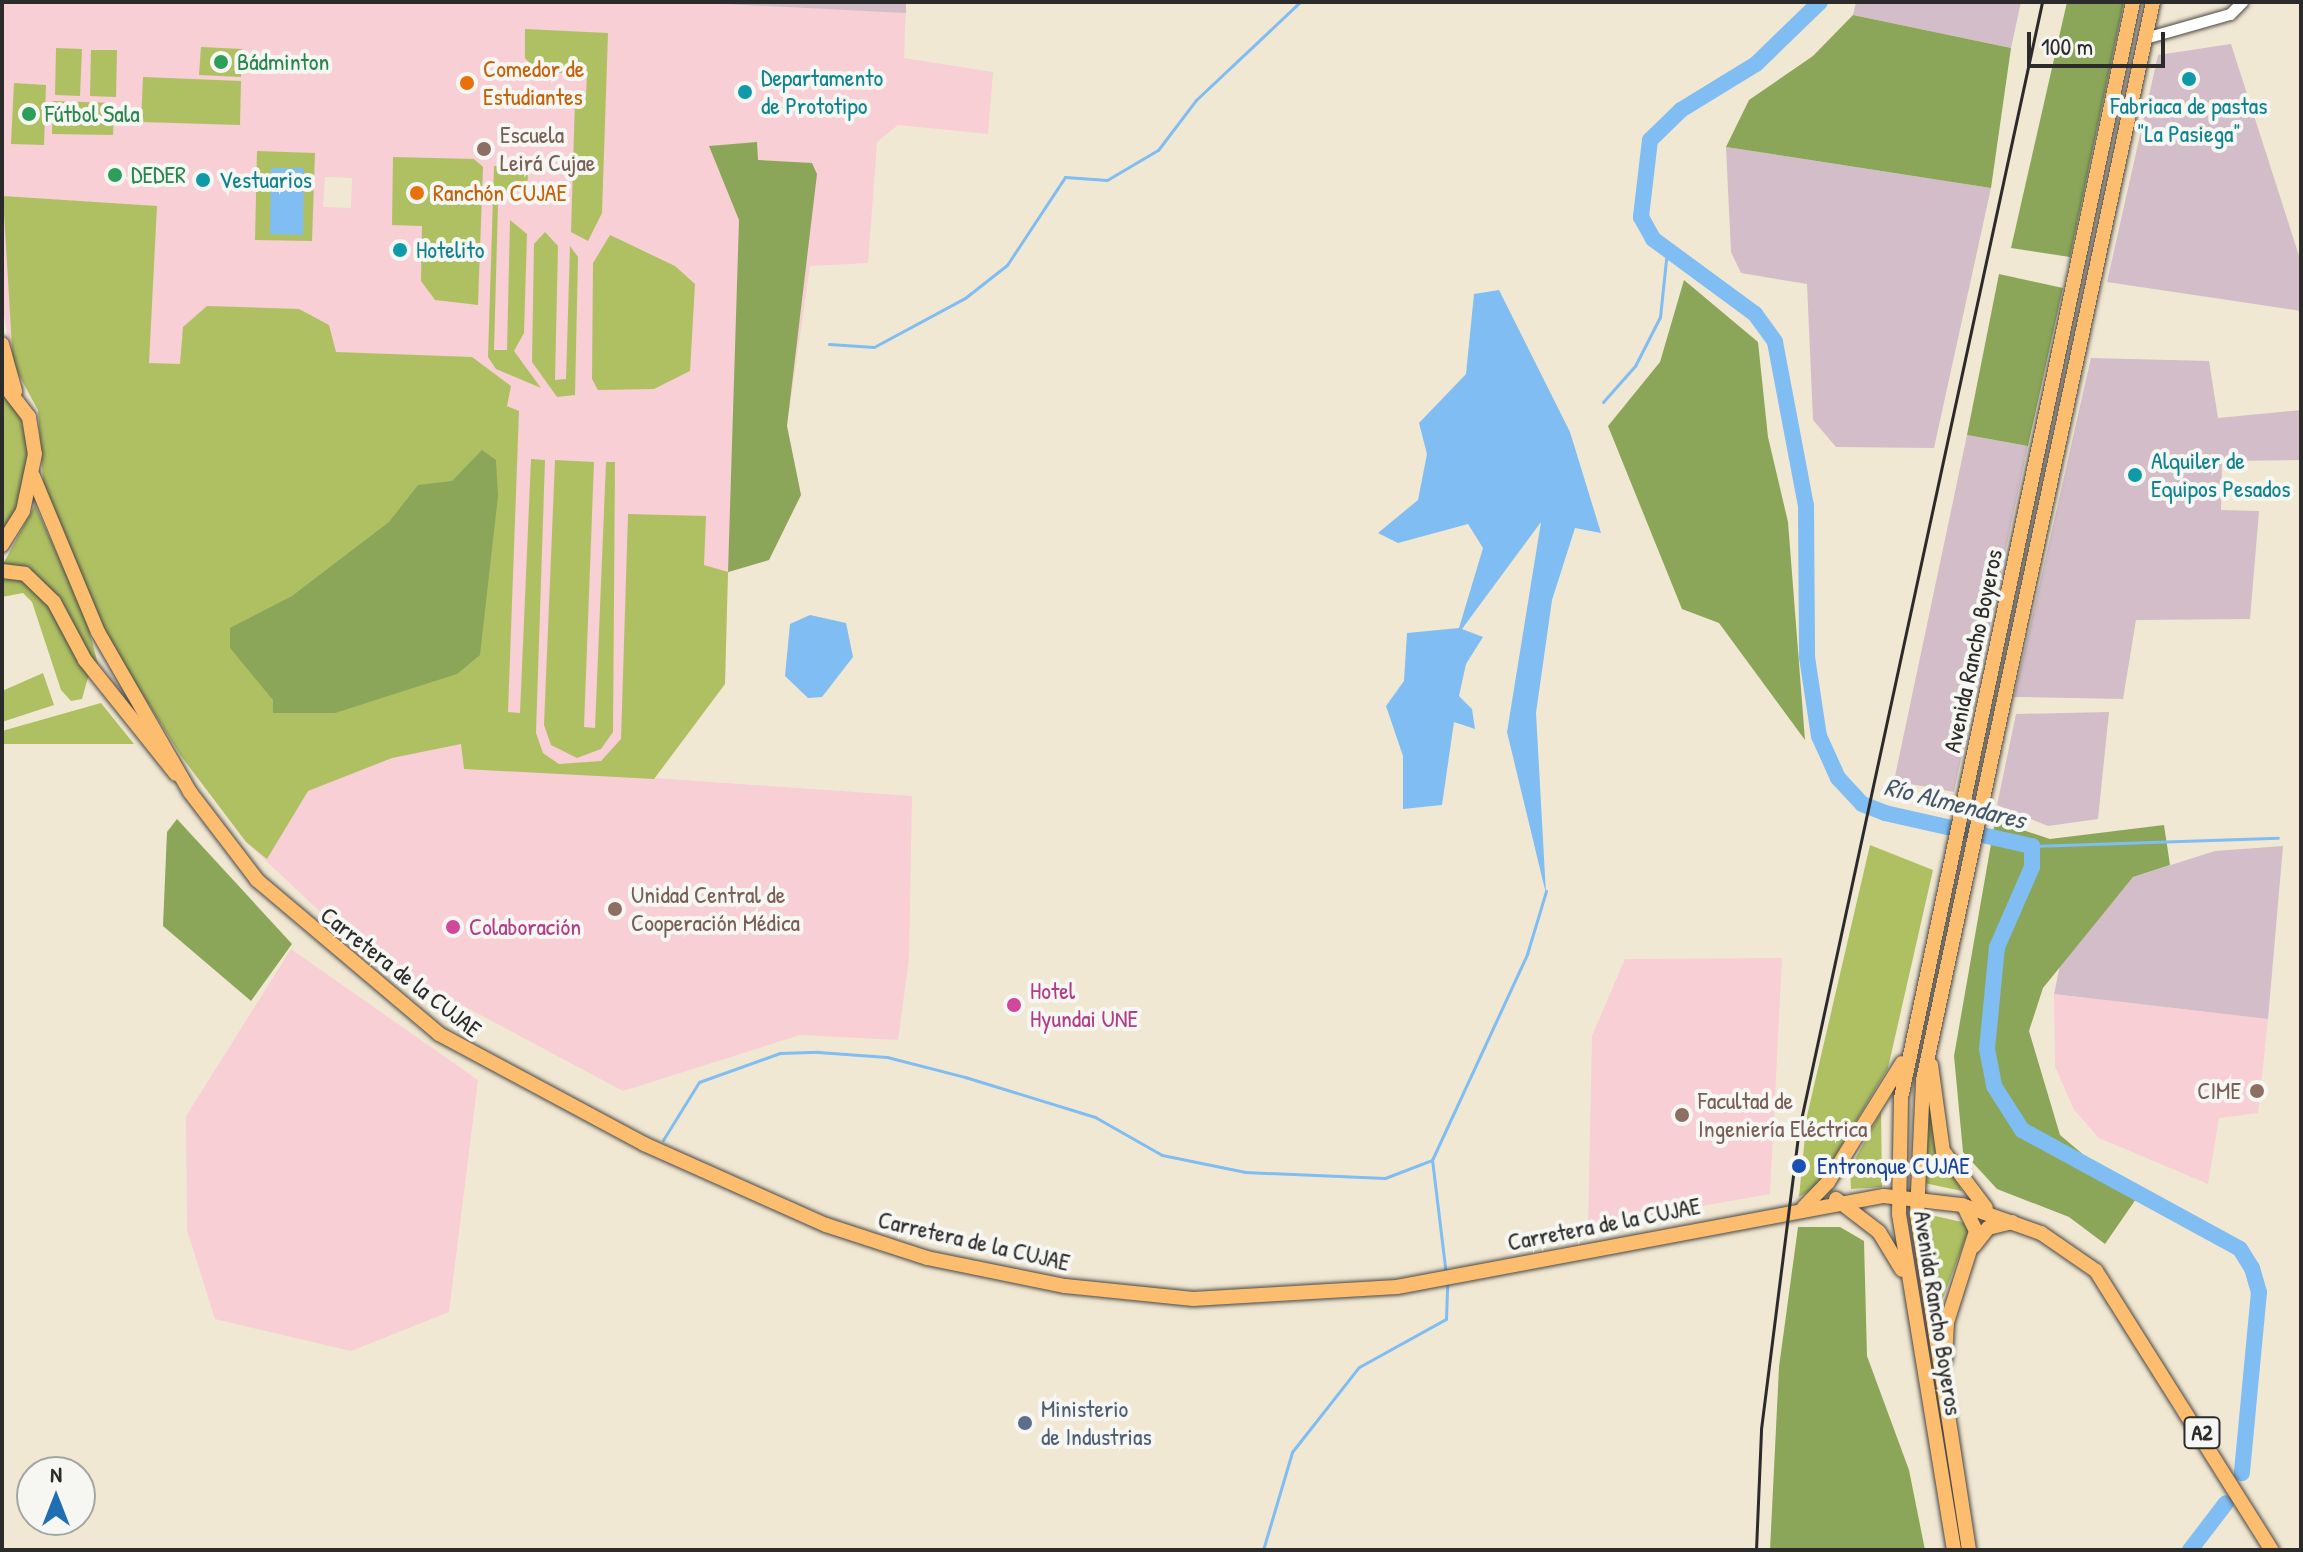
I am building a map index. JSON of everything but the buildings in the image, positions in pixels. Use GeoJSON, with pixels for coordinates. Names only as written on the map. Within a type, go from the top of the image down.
{"type":"FeatureCollection","features":[{"type":"Feature","properties":{"kind":"highway","name":"Avenida Rancho Boyeros"},"geometry":{"type":"LineString","coordinates":[[1969,1550],[1944,1400],[1916,1195],[1929,1040],[1958,898],[1978,771],[2133,2]]}},
{"type":"Feature","properties":{"kind":"highway","name":"Avenida Rancho Boyeros"},"geometry":{"type":"LineString","coordinates":[[1954,1550],[1913,1309],[1898,1196],[1911,1038],[1942,895],[1978,771],[2153,2]]}},
{"type":"Feature","properties":{"kind":"highway"},"geometry":{"type":"LineString","coordinates":[[2,344],[15,392],[29,417],[33,476],[2,545]]}},
{"type":"Feature","properties":{"kind":"highway"},"geometry":{"type":"LineString","coordinates":[[2,382],[15,392]]}},
{"type":"Feature","properties":{"kind":"highway","name":"Carretera de la CUJAE"},"geometry":{"type":"LineString","coordinates":[[33,476],[98,632],[187,787]]}},
{"type":"Feature","properties":{"kind":"highway","name":"Carretera de la CUJAE"},"geometry":{"type":"LineString","coordinates":[[2,571],[38,584],[103,685],[187,787],[257,880],[305,926],[439,1034],[644,1144],[826,1225],[943,1261],[1126,1295],[1268,1299],[1426,1282],[1804,1207],[1898,1196]]}},
{"type":"Feature","properties":{"kind":"highway"},"geometry":{"type":"LineString","coordinates":[[98,632],[103,685]]}},
{"type":"Feature","properties":{"kind":"highway"},"geometry":{"type":"LineString","coordinates":[[1804,1207],[1833,1174],[1911,1038]]}},
{"type":"Feature","properties":{"kind":"highway"},"geometry":{"type":"LineString","coordinates":[[1929,1040],[1943,1151],[1993,1214]]}},
{"type":"Feature","properties":{"kind":"highway"},"geometry":{"type":"LineString","coordinates":[[1833,1174],[1839,1202],[1891,1247],[1913,1309]]}},
{"type":"Feature","properties":{"kind":"highway","name":"A2"},"geometry":{"type":"LineString","coordinates":[[1898,1196],[1916,1195],[1962,1205],[2015,1222],[2071,1251],[2111,1288],[2272,1550]]}},
{"type":"Feature","properties":{"kind":"highway"},"geometry":{"type":"LineString","coordinates":[[1944,1400],[1947,1322],[1976,1221],[1962,1205]]}},
{"type":"Feature","properties":{"kind":"highway"},"geometry":{"type":"LineString","coordinates":[[1969,1253],[1988,1228],[2015,1222]]}},
{"type":"Feature","properties":{"kind":"street"},"geometry":{"type":"LineString","coordinates":[[2145,38],[2230,14],[2242,2]]}},
{"type":"Feature","properties":{"kind":"shaded area"},"geometry":{"type":"Polygon","coordinates":[[[2,2],[906,2],[904,58],[993,72],[988,134],[898,125],[877,142],[868,263],[810,266],[787,426],[801,495],[769,560],[728,573],[725,684],[655,778],[912,796],[909,959],[898,1040],[800,1035],[623,1091],[441,994],[400,987],[246,842],[142,696],[44,475],[38,410],[13,364],[2,305],[2,2]],[[325,177],[323,207],[351,208],[352,178],[325,177]]]}},
{"type":"Feature","properties":{"kind":"shaded area"},"geometry":{"type":"Polygon","coordinates":[[[685,2],[906,2],[906,13],[685,2]]]}},
{"type":"Feature","properties":{"kind":"shaded area"},"geometry":{"type":"Polygon","coordinates":[[[1856,2],[2021,2],[2011,48],[1853,15],[1856,2]]]}},
{"type":"Feature","properties":{"kind":"shaded area"},"geometry":{"type":"Polygon","coordinates":[[[2231,44],[2301,262],[2301,311],[2107,282],[2158,55],[2231,44]]]}},
{"type":"Feature","properties":{"kind":"shaded area"},"geometry":{"type":"Polygon","coordinates":[[[1726,147],[1991,188],[1934,448],[1836,447],[1813,420],[1807,284],[1741,273],[1731,252],[1726,147]]]}},
{"type":"Feature","properties":{"kind":"shaded area"},"geometry":{"type":"Polygon","coordinates":[[[2091,358],[2209,361],[2218,418],[2301,410],[2301,460],[2222,461],[2221,510],[2259,511],[2250,619],[2136,620],[2123,699],[2014,697],[2091,358]]]}},
{"type":"Feature","properties":{"kind":"shaded area"},"geometry":{"type":"Polygon","coordinates":[[[1967,435],[2028,446],[1954,792],[1894,781],[1967,435]]]}},
{"type":"Feature","properties":{"kind":"shaded area"},"geometry":{"type":"Polygon","coordinates":[[[2109,712],[2098,819],[2048,826],[1997,805],[2016,714],[2109,712]]]}},
{"type":"Feature","properties":{"kind":"shaded area"},"geometry":{"type":"Polygon","coordinates":[[[2283,846],[2268,1019],[2054,994],[2060,965],[2133,877],[2215,851],[2283,846]]]}},
{"type":"Feature","properties":{"kind":"shaded area"},"geometry":{"type":"Polygon","coordinates":[[[291,949],[478,1080],[449,1312],[351,1351],[215,1319],[187,1230],[186,1116],[291,949]]]}},
{"type":"Feature","properties":{"kind":"shaded area","name":"Facultad de Ingeniería Eléctrica"},"geometry":{"type":"Polygon","coordinates":[[[1782,958],[1770,1194],[1588,1226],[1592,1036],[1625,959],[1782,958]]]}},
{"type":"Feature","properties":{"kind":"shaded area","name":"CIME"},"geometry":{"type":"Polygon","coordinates":[[[2054,994],[2268,1019],[2258,1113],[2219,1118],[2208,1184],[2099,1138],[2074,1110],[2055,1066],[2054,994]]]}},
{"type":"Feature","properties":{"kind":"green space"},"geometry":{"type":"Polygon","coordinates":[[[2067,2],[2124,2],[2070,257],[2011,248],[2067,2]]]}},
{"type":"Feature","properties":{"kind":"green space"},"geometry":{"type":"Polygon","coordinates":[[[1853,15],[2011,48],[1991,188],[1726,147],[1749,100],[1813,56],[1853,15]]]}},
{"type":"Feature","properties":{"kind":"green space"},"geometry":{"type":"Polygon","coordinates":[[[525,29],[608,33],[602,213],[588,241],[571,232],[575,100],[586,95],[587,75],[537,71],[525,58],[525,29]]]}},
{"type":"Feature","properties":{"kind":"green space","name":"Bádminton"},"geometry":{"type":"Polygon","coordinates":[[[201,47],[242,49],[241,77],[199,75],[201,47]]]}},
{"type":"Feature","properties":{"kind":"green space"},"geometry":{"type":"Polygon","coordinates":[[[56,48],[82,49],[80,96],[55,95],[56,48]]]}},
{"type":"Feature","properties":{"kind":"green space"},"geometry":{"type":"Polygon","coordinates":[[[91,50],[117,50],[116,97],[90,96],[91,50]]]}},
{"type":"Feature","properties":{"kind":"green space"},"geometry":{"type":"Polygon","coordinates":[[[143,77],[241,81],[240,125],[141,122],[143,77]]]}},
{"type":"Feature","properties":{"kind":"green space","name":"Fútbol Sala"},"geometry":{"type":"Polygon","coordinates":[[[14,83],[46,85],[44,145],[11,144],[14,83]]]}},
{"type":"Feature","properties":{"kind":"green space"},"geometry":{"type":"Polygon","coordinates":[[[53,101],[114,103],[113,135],[52,134],[53,101]]]}},
{"type":"Feature","properties":{"kind":"green space"},"geometry":{"type":"Polygon","coordinates":[[[757,142],[758,160],[812,163],[817,174],[787,426],[801,495],[769,560],[728,572],[739,220],[709,146],[757,142]]]}},
{"type":"Feature","properties":{"kind":"green space"},"geometry":{"type":"Polygon","coordinates":[[[257,151],[315,153],[312,241],[255,240],[257,151]]]}},
{"type":"Feature","properties":{"kind":"green space"},"geometry":{"type":"Polygon","coordinates":[[[393,157],[474,159],[483,167],[478,305],[435,300],[421,281],[422,226],[392,225],[393,157]]]}},
{"type":"Feature","properties":{"kind":"green space"},"geometry":{"type":"Polygon","coordinates":[[[494,166],[527,167],[528,180],[498,204],[494,350],[507,350],[510,220],[527,234],[524,333],[514,351],[541,388],[496,369],[488,357],[494,166]]]}},
{"type":"Feature","properties":{"kind":"green space"},"geometry":{"type":"Polygon","coordinates":[[[3,196],[157,206],[149,363],[180,364],[183,327],[207,306],[299,309],[329,325],[336,352],[472,357],[511,386],[507,406],[519,411],[508,712],[520,713],[531,459],[545,460],[536,733],[543,753],[559,764],[601,761],[621,739],[628,514],[706,516],[704,565],[728,572],[725,684],[654,779],[464,769],[461,744],[392,758],[308,791],[267,859],[246,842],[181,756],[110,642],[44,493],[38,410],[13,364],[3,196]]]}},
{"type":"Feature","properties":{"kind":"green space"},"geometry":{"type":"Polygon","coordinates":[[[545,232],[558,246],[555,380],[566,379],[570,246],[578,257],[575,395],[557,397],[532,362],[534,244],[545,232]]]}},
{"type":"Feature","properties":{"kind":"green space"},"geometry":{"type":"Polygon","coordinates":[[[610,235],[675,266],[695,284],[690,371],[654,389],[598,390],[592,379],[593,263],[610,235]]]}},
{"type":"Feature","properties":{"kind":"green space"},"geometry":{"type":"Polygon","coordinates":[[[1999,274],[2063,288],[2028,446],[1967,435],[1999,274]]]}},
{"type":"Feature","properties":{"kind":"green space"},"geometry":{"type":"Polygon","coordinates":[[[1684,280],[1758,342],[1768,437],[1788,522],[1805,740],[1719,623],[1682,609],[1608,426],[1660,362],[1684,280]]]}},
{"type":"Feature","properties":{"kind":"green space"},"geometry":{"type":"Polygon","coordinates":[[[2,389],[19,410],[29,455],[22,500],[2,535],[2,389]]]}},
{"type":"Feature","properties":{"kind":"green space"},"geometry":{"type":"Polygon","coordinates":[[[482,450],[496,460],[498,496],[480,655],[457,674],[335,713],[273,713],[273,700],[230,648],[230,628],[292,596],[389,522],[418,485],[452,481],[482,450]]]}},
{"type":"Feature","properties":{"kind":"green space"},"geometry":{"type":"Polygon","coordinates":[[[555,460],[594,462],[584,727],[595,728],[606,462],[615,462],[613,732],[601,749],[577,758],[551,745],[544,725],[555,460]]]}},
{"type":"Feature","properties":{"kind":"green space"},"geometry":{"type":"Polygon","coordinates":[[[35,505],[86,618],[101,676],[57,601],[2,566],[35,505]]]}},
{"type":"Feature","properties":{"kind":"green space"},"geometry":{"type":"Polygon","coordinates":[[[2,576],[27,582],[47,601],[89,674],[82,699],[71,701],[61,690],[32,602],[23,593],[2,597],[2,576]]]}},
{"type":"Feature","properties":{"kind":"green space"},"geometry":{"type":"Polygon","coordinates":[[[43,673],[54,705],[2,722],[2,691],[43,673]]]}},
{"type":"Feature","properties":{"kind":"green space"},"geometry":{"type":"Polygon","coordinates":[[[101,703],[134,744],[2,744],[2,731],[101,703]]]}},
{"type":"Feature","properties":{"kind":"green space"},"geometry":{"type":"Polygon","coordinates":[[[177,819],[292,944],[251,1001],[163,926],[167,832],[177,819]]]}},
{"type":"Feature","properties":{"kind":"green space"},"geometry":{"type":"Polygon","coordinates":[[[1995,821],[2050,839],[2164,825],[2170,865],[2133,877],[2043,988],[2029,1031],[2060,1135],[2136,1199],[2105,1244],[2069,1217],[1997,1189],[1963,1152],[1954,1056],[1995,821]]]}},
{"type":"Feature","properties":{"kind":"green space"},"geometry":{"type":"Polygon","coordinates":[[[1870,845],[1933,870],[1888,1068],[1817,1186],[1799,1197],[1807,1116],[1870,845]]]}},
{"type":"Feature","properties":{"kind":"green space"},"geometry":{"type":"Polygon","coordinates":[[[1930,1084],[1936,1144],[1962,1191],[1924,1183],[1930,1084]]]}},
{"type":"Feature","properties":{"kind":"green space"},"geometry":{"type":"Polygon","coordinates":[[[1881,1112],[1882,1187],[1851,1189],[1850,1168],[1881,1112]]]}},
{"type":"Feature","properties":{"kind":"green space"},"geometry":{"type":"Polygon","coordinates":[[[1926,1214],[1971,1224],[1937,1314],[1930,1261],[1926,1214]]]}},
{"type":"Feature","properties":{"kind":"green space"},"geometry":{"type":"Polygon","coordinates":[[[1798,1227],[1840,1227],[1864,1241],[1867,1356],[1909,1470],[1925,1550],[1770,1550],[1779,1367],[1798,1227]]]}},
{"type":"Feature","properties":{"kind":"water"},"geometry":{"type":"Polygon","coordinates":[[[271,168],[304,168],[303,235],[270,234],[271,168]]]}},
{"type":"Feature","properties":{"kind":"water"},"geometry":{"type":"Polygon","coordinates":[[[1499,290],[1570,432],[1601,533],[1575,528],[1552,600],[1536,713],[1546,894],[1507,732],[1541,522],[1462,629],[1483,637],[1466,664],[1459,696],[1472,709],[1475,729],[1454,722],[1442,805],[1403,809],[1403,756],[1386,706],[1404,681],[1407,633],[1459,628],[1483,548],[1468,524],[1398,543],[1378,533],[1418,500],[1427,454],[1419,423],[1466,374],[1474,294],[1499,290]]]}},
{"type":"Feature","properties":{"kind":"water"},"geometry":{"type":"Polygon","coordinates":[[[810,615],[846,623],[853,657],[822,697],[808,698],[785,676],[790,624],[810,615]]]}},
{"type":"Feature","properties":{"kind":"waterway"},"geometry":{"type":"LineString","coordinates":[[829,344],[874,347],[965,298],[1007,265],[1065,177],[1107,180],[1158,150],[1196,100],[1300,2]]}},
{"type":"Feature","properties":{"kind":"waterway","name":"Río Almendares"},"geometry":{"type":"LineString","coordinates":[[1820,2],[1756,64],[1681,110],[1650,140],[1641,217],[1653,239],[1755,314],[1775,342],[1806,506],[1807,657],[1819,736],[1838,778],[1862,804],[1885,813],[2032,846],[2032,867],[1997,947],[1987,1049],[1994,1086],[2022,1130],[2240,1249],[2252,1268],[2259,1292],[2242,1473]]}},
{"type":"Feature","properties":{"kind":"waterway"},"geometry":{"type":"LineString","coordinates":[[1603,402],[1635,366],[1660,317],[1667,250]]}},
{"type":"Feature","properties":{"kind":"waterway"},"geometry":{"type":"LineString","coordinates":[[2032,846],[2278,838]]}},
{"type":"Feature","properties":{"kind":"waterway"},"geometry":{"type":"LineString","coordinates":[[1446,1275],[1432,1160],[1527,954],[1546,891]]}},
{"type":"Feature","properties":{"kind":"waterway"},"geometry":{"type":"LineString","coordinates":[[663,1140],[699,1082],[780,1053],[818,1052],[887,1057],[965,1077],[1095,1117],[1162,1155],[1245,1172],[1385,1178],[1432,1160]]}},
{"type":"Feature","properties":{"kind":"waterway"},"geometry":{"type":"LineString","coordinates":[[1263,1550],[1292,1452],[1359,1367],[1446,1319],[1447,1282]]}},
{"type":"Feature","properties":{"kind":"waterway","name":"Río Almendares"},"geometry":{"type":"LineString","coordinates":[[2190,1550],[2226,1503]]}},
{"type":"Feature","properties":{"kind":"railway"},"geometry":{"type":"LineString","coordinates":[[1756,1550],[1761,1429],[1799,1129],[2042,2]]}},
{"type":"Feature","properties":{"kind":"place","name":"Bádminton"},"geometry":{"type":"Point","coordinates":[221,62]}},
{"type":"Feature","properties":{"kind":"place","name":"Fabriaca de pastas \"La Pasiega\""},"geometry":{"type":"Point","coordinates":[2189,79]}},
{"type":"Feature","properties":{"kind":"place","name":"Comedor de Estudiantes"},"geometry":{"type":"Point","coordinates":[467,83]}},
{"type":"Feature","properties":{"kind":"place","name":"Departamento de Prototipo"},"geometry":{"type":"Point","coordinates":[745,92]}},
{"type":"Feature","properties":{"kind":"place","name":"Fútbol Sala"},"geometry":{"type":"Point","coordinates":[29,114]}},
{"type":"Feature","properties":{"kind":"place","name":"Escuela Leirá Cujae"},"geometry":{"type":"Point","coordinates":[484,149]}},
{"type":"Feature","properties":{"kind":"place","name":"DEDER"},"geometry":{"type":"Point","coordinates":[115,175]}},
{"type":"Feature","properties":{"kind":"place","name":"Vestuarios"},"geometry":{"type":"Point","coordinates":[203,180]}},
{"type":"Feature","properties":{"kind":"place","name":"Ranchón CUJAE"},"geometry":{"type":"Point","coordinates":[417,193]}},
{"type":"Feature","properties":{"kind":"place","name":"Hotelito"},"geometry":{"type":"Point","coordinates":[400,250]}},
{"type":"Feature","properties":{"kind":"place","name":"Alquiler de Equipos Pesados"},"geometry":{"type":"Point","coordinates":[2135,475]}},
{"type":"Feature","properties":{"kind":"place","name":"Unidad Central de Cooperación Médica"},"geometry":{"type":"Point","coordinates":[615,909]}},
{"type":"Feature","properties":{"kind":"place","name":"Colaboración"},"geometry":{"type":"Point","coordinates":[453,927]}},
{"type":"Feature","properties":{"kind":"place","name":"Hotel Hyundai UNE"},"geometry":{"type":"Point","coordinates":[1014,1005]}},
{"type":"Feature","properties":{"kind":"place","name":"CIME"},"geometry":{"type":"Point","coordinates":[2257,1091]}},
{"type":"Feature","properties":{"kind":"place","name":"Facultad de Ingeniería Eléctrica"},"geometry":{"type":"Point","coordinates":[1682,1115]}},
{"type":"Feature","properties":{"kind":"place","name":"Entronque CUJAE"},"geometry":{"type":"Point","coordinates":[1799,1166]}},
{"type":"Feature","properties":{"kind":"place","name":"Ministerio de Industrias"},"geometry":{"type":"Point","coordinates":[1025,1423]}}]}
